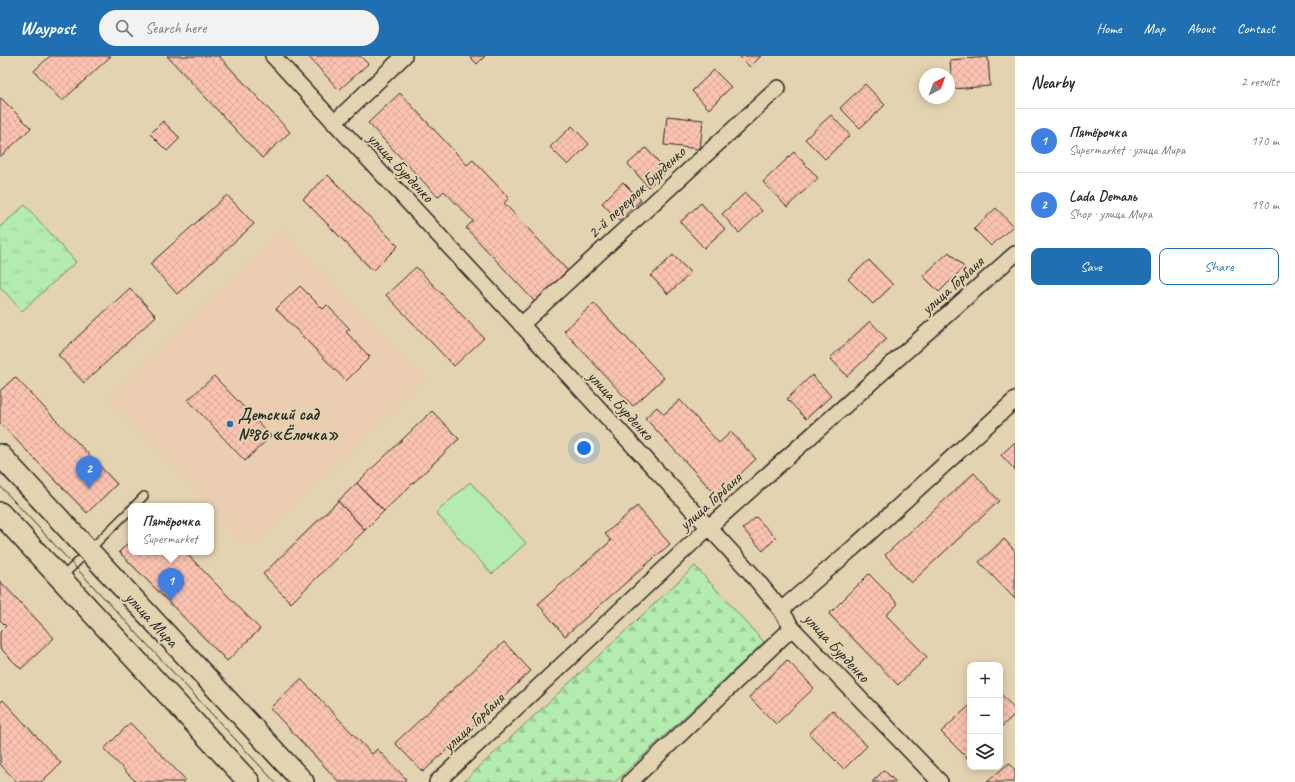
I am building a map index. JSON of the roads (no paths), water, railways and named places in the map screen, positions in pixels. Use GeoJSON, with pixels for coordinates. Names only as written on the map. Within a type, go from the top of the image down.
{"type":"FeatureCollection","features":[{"type":"Feature","properties":{"kind":"street","name":"улица Бурденко"},"geometry":{"type":"LineString","coordinates":[[273,56],[750,572],[792,628],[940,782]]}},
{"type":"Feature","properties":{"kind":"street"},"geometry":{"type":"LineString","coordinates":[[334,123],[404,56]]}},
{"type":"Feature","properties":{"kind":"street","name":"2-й переулок Бурденко"},"geometry":{"type":"LineString","coordinates":[[521,325],[778,88]]}},
{"type":"Feature","properties":{"kind":"street","name":"улица Горбаня"},"geometry":{"type":"LineString","coordinates":[[437,782],[709,527],[1015,254]]}},
{"type":"Feature","properties":{"kind":"street"},"geometry":{"type":"LineString","coordinates":[[780,610],[853,548],[1015,400]]}},
{"type":"Feature","properties":{"kind":"street","name":"улица Мира"},"geometry":{"type":"LineString","coordinates":[[0,455],[303,782]]}},
{"type":"Feature","properties":{"kind":"street"},"geometry":{"type":"LineString","coordinates":[[0,513],[249,782]]}},
{"type":"Feature","properties":{"kind":"street"},"geometry":{"type":"LineString","coordinates":[[630,782],[792,628]]}},
{"type":"Feature","properties":{"kind":"lane"},"geometry":{"type":"LineString","coordinates":[[137,503],[144,496]]}},
{"type":"Feature","properties":{"kind":"lane"},"geometry":{"type":"LineString","coordinates":[[61,578],[128,512]]}},
{"type":"Feature","properties":{"kind":"tram line"},"geometry":{"type":"LineString","coordinates":[[0,472],[288,782]]}},
{"type":"Feature","properties":{"kind":"tram line"},"geometry":{"type":"LineString","coordinates":[[0,486],[275,782]]}},
{"type":"Feature","properties":{"kind":"place","name":"Детский сад №86 «Ёлочка»"},"geometry":{"type":"Point","coordinates":[230,424]}},
{"type":"Feature","properties":{"kind":"place","name":"Lada Dеталь"},"geometry":{"type":"Point","coordinates":[89,489]}},
{"type":"Feature","properties":{"kind":"place","name":"Пятёрочка"},"geometry":{"type":"Point","coordinates":[171,601]}}]}
